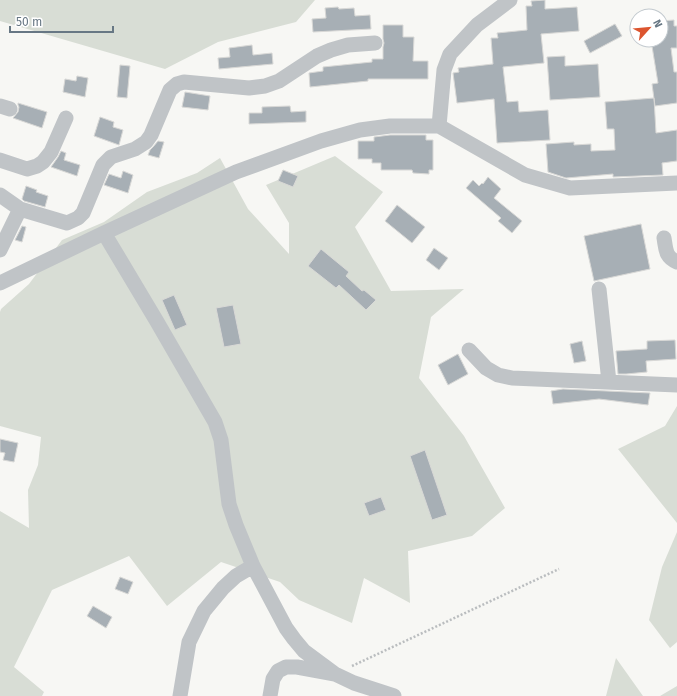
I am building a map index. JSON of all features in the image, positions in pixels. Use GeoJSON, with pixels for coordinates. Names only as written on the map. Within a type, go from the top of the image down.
{"type":"FeatureCollection","features":[{"type":"Feature","properties":{"kind":"street"},"geometry":{"type":"LineString","coordinates":[[439,126],[444,70],[450,54],[477,24],[510,0]]}},
{"type":"Feature","properties":{"kind":"street"},"geometry":{"type":"LineString","coordinates":[[0,195],[20,208],[66,223],[78,218],[82,212],[103,165],[111,157],[135,149],[146,142],[151,135],[170,90],[177,84],[184,82],[249,88],[265,86],[279,81],[318,56],[331,50],[348,45],[375,43]]}},
{"type":"Feature","properties":{"kind":"street"},"geometry":{"type":"LineString","coordinates":[[0,160],[27,169],[37,166],[43,162],[51,152],[66,118]]}},
{"type":"Feature","properties":{"kind":"street"},"geometry":{"type":"LineString","coordinates":[[0,283],[236,172],[321,141],[360,130],[390,126],[439,126],[525,175],[570,188],[677,183]]}},
{"type":"Feature","properties":{"kind":"street"},"geometry":{"type":"LineString","coordinates":[[0,250],[20,208]]}},
{"type":"Feature","properties":{"kind":"street"},"geometry":{"type":"LineString","coordinates":[[104,233],[215,422],[221,440],[229,504],[236,525],[253,566],[286,628],[304,651],[335,674],[354,684],[394,696]]}},
{"type":"Feature","properties":{"kind":"street"},"geometry":{"type":"LineString","coordinates":[[664,238],[667,255],[672,260],[677,262]]}},
{"type":"Feature","properties":{"kind":"street"},"geometry":{"type":"LineString","coordinates":[[599,289],[609,382]]}},
{"type":"Feature","properties":{"kind":"street"},"geometry":{"type":"LineString","coordinates":[[469,350],[486,368],[498,375],[512,378],[677,385]]}},
{"type":"Feature","properties":{"kind":"street"},"geometry":{"type":"LineString","coordinates":[[180,696],[189,642],[204,611],[223,588],[236,576],[253,566]]}},
{"type":"Feature","properties":{"kind":"street"},"geometry":{"type":"LineString","coordinates":[[270,696],[273,679],[278,671],[286,667],[297,667],[335,674]]}},
{"type":"Feature","properties":{"kind":"path"},"geometry":{"type":"LineString","coordinates":[[335,674],[559,569]]}},
{"type":"Feature","properties":{"kind":"shaded area"},"geometry":{"type":"Polygon","coordinates":[[[0,0],[315,0],[296,22],[218,42],[165,69],[0,21],[0,0]]]}},
{"type":"Feature","properties":{"kind":"shaded area"},"geometry":{"type":"Polygon","coordinates":[[[335,156],[383,192],[355,227],[391,291],[464,289],[431,317],[419,378],[464,436],[505,508],[472,536],[408,551],[410,603],[364,578],[352,623],[299,600],[280,582],[221,562],[167,606],[129,556],[52,590],[14,667],[44,692],[42,696],[0,696],[0,511],[29,528],[28,490],[38,465],[41,437],[0,426],[1,309],[29,284],[62,240],[104,222],[147,192],[197,173],[220,158],[248,209],[289,254],[289,223],[266,185],[335,156]]]}},
{"type":"Feature","properties":{"kind":"shaded area"},"geometry":{"type":"Polygon","coordinates":[[[677,406],[677,523],[618,449],[665,426],[677,406]]]}},
{"type":"Feature","properties":{"kind":"shaded area"},"geometry":{"type":"Polygon","coordinates":[[[677,532],[677,642],[670,648],[649,620],[662,567],[677,532]]]}},
{"type":"Feature","properties":{"kind":"shaded area"},"geometry":{"type":"Polygon","coordinates":[[[616,658],[643,696],[606,696],[616,658]]]}},
{"type":"Feature","properties":{"kind":"shaded area"},"geometry":{"type":"Polygon","coordinates":[[[677,686],[677,696],[660,696],[677,686]]]}},
{"type":"Feature","properties":{"kind":"building"},"geometry":{"type":"Polygon","coordinates":[[[545,0],[545,9],[577,7],[579,31],[541,34],[544,63],[503,67],[507,102],[518,101],[519,112],[548,110],[550,140],[497,143],[494,99],[457,103],[453,73],[459,72],[458,68],[493,64],[491,38],[498,38],[497,33],[527,30],[526,6],[532,6],[531,1],[545,0]]]}},
{"type":"Feature","properties":{"kind":"building"},"geometry":{"type":"Polygon","coordinates":[[[338,7],[339,9],[354,8],[355,16],[370,15],[371,29],[313,32],[312,19],[326,18],[325,8],[338,7]]]}},
{"type":"Feature","properties":{"kind":"building"},"geometry":{"type":"Polygon","coordinates":[[[669,20],[674,20],[674,26],[677,26],[677,48],[671,48],[674,72],[677,72],[677,103],[655,106],[652,84],[658,83],[652,48],[669,48],[669,20]]]}},
{"type":"Feature","properties":{"kind":"building"},"geometry":{"type":"Polygon","coordinates":[[[615,24],[622,36],[590,53],[584,41],[615,24]]]}},
{"type":"Feature","properties":{"kind":"building"},"geometry":{"type":"Polygon","coordinates":[[[383,25],[403,25],[403,37],[414,37],[413,61],[428,61],[428,79],[368,79],[368,81],[310,87],[309,73],[323,71],[323,67],[372,62],[372,59],[383,59],[383,25]]]}},
{"type":"Feature","properties":{"kind":"building"},"geometry":{"type":"Polygon","coordinates":[[[252,45],[253,55],[272,53],[273,64],[219,69],[218,58],[230,57],[229,48],[252,45]]]}},
{"type":"Feature","properties":{"kind":"building"},"geometry":{"type":"Polygon","coordinates":[[[565,56],[565,66],[598,64],[600,97],[550,100],[547,57],[565,56]]]}},
{"type":"Feature","properties":{"kind":"building"},"geometry":{"type":"Polygon","coordinates":[[[120,65],[130,66],[127,98],[117,97],[120,65]]]}},
{"type":"Feature","properties":{"kind":"building"},"geometry":{"type":"Polygon","coordinates":[[[77,76],[88,78],[85,97],[63,92],[65,79],[76,81],[77,76]]]}},
{"type":"Feature","properties":{"kind":"building"},"geometry":{"type":"Polygon","coordinates":[[[185,92],[210,96],[208,110],[182,107],[185,92]]]}},
{"type":"Feature","properties":{"kind":"building"},"geometry":{"type":"Polygon","coordinates":[[[654,98],[656,133],[677,130],[677,161],[662,163],[663,175],[613,177],[613,174],[566,178],[548,172],[546,144],[574,142],[574,145],[591,144],[591,151],[615,150],[614,129],[607,129],[605,102],[654,98]]]}},
{"type":"Feature","properties":{"kind":"building"},"geometry":{"type":"Polygon","coordinates":[[[18,103],[47,112],[42,128],[13,118],[18,112],[18,103]]]}},
{"type":"Feature","properties":{"kind":"building"},"geometry":{"type":"Polygon","coordinates":[[[290,106],[291,112],[306,111],[306,122],[249,124],[249,113],[262,113],[262,107],[290,106]]]}},
{"type":"Feature","properties":{"kind":"building"},"geometry":{"type":"Polygon","coordinates":[[[100,117],[114,122],[113,127],[123,130],[119,145],[94,136],[100,117]]]}},
{"type":"Feature","properties":{"kind":"building"},"geometry":{"type":"Polygon","coordinates":[[[390,135],[426,135],[426,140],[433,140],[433,170],[429,170],[429,174],[413,173],[412,170],[381,170],[381,163],[372,163],[372,159],[358,159],[358,141],[374,141],[374,137],[390,135]]]}},
{"type":"Feature","properties":{"kind":"building"},"geometry":{"type":"Polygon","coordinates":[[[158,141],[164,142],[159,158],[148,155],[150,150],[158,141]]]}},
{"type":"Feature","properties":{"kind":"building"},"geometry":{"type":"Polygon","coordinates":[[[61,151],[66,153],[64,160],[80,165],[77,176],[51,167],[61,151]]]}},
{"type":"Feature","properties":{"kind":"building"},"geometry":{"type":"Polygon","coordinates":[[[283,170],[298,176],[293,187],[278,181],[283,170]]]}},
{"type":"Feature","properties":{"kind":"building"},"geometry":{"type":"Polygon","coordinates":[[[123,171],[133,175],[128,193],[104,185],[109,174],[121,178],[123,171]]]}},
{"type":"Feature","properties":{"kind":"building"},"geometry":{"type":"Polygon","coordinates":[[[488,177],[501,189],[494,198],[522,221],[512,233],[498,221],[501,218],[466,188],[473,180],[479,186],[482,183],[483,184],[488,177]]]}},
{"type":"Feature","properties":{"kind":"building"},"geometry":{"type":"Polygon","coordinates":[[[26,186],[37,190],[36,192],[48,196],[45,207],[24,201],[22,199],[26,186]]]}},
{"type":"Feature","properties":{"kind":"building"},"geometry":{"type":"Polygon","coordinates":[[[397,205],[425,227],[412,243],[385,221],[397,205]]]}},
{"type":"Feature","properties":{"kind":"building"},"geometry":{"type":"Polygon","coordinates":[[[641,224],[650,269],[594,281],[584,236],[641,224]]]}},
{"type":"Feature","properties":{"kind":"building"},"geometry":{"type":"Polygon","coordinates":[[[22,226],[26,227],[22,242],[15,240],[22,226]]]}},
{"type":"Feature","properties":{"kind":"building"},"geometry":{"type":"Polygon","coordinates":[[[434,248],[448,258],[439,270],[426,260],[434,248]]]}},
{"type":"Feature","properties":{"kind":"building"},"geometry":{"type":"Polygon","coordinates":[[[321,249],[349,272],[346,276],[362,291],[364,290],[376,300],[366,310],[339,285],[336,288],[308,266],[321,249]]]}},
{"type":"Feature","properties":{"kind":"building"},"geometry":{"type":"Polygon","coordinates":[[[174,295],[187,325],[175,330],[162,300],[174,295]]]}},
{"type":"Feature","properties":{"kind":"building"},"geometry":{"type":"Polygon","coordinates":[[[233,305],[241,344],[224,347],[216,308],[233,305]]]}},
{"type":"Feature","properties":{"kind":"building"},"geometry":{"type":"Polygon","coordinates":[[[675,340],[676,359],[646,361],[647,372],[618,374],[616,351],[647,349],[647,341],[675,340]]]}},
{"type":"Feature","properties":{"kind":"building"},"geometry":{"type":"Polygon","coordinates":[[[582,341],[586,361],[574,363],[570,344],[582,341]]]}},
{"type":"Feature","properties":{"kind":"building"},"geometry":{"type":"Polygon","coordinates":[[[458,354],[468,374],[448,385],[438,365],[458,354]]]}},
{"type":"Feature","properties":{"kind":"building"},"geometry":{"type":"Polygon","coordinates":[[[563,389],[650,393],[648,405],[599,399],[553,404],[551,391],[563,389]]]}},
{"type":"Feature","properties":{"kind":"building"},"geometry":{"type":"Polygon","coordinates":[[[0,439],[18,443],[14,462],[3,460],[5,453],[0,452],[0,439]]]}},
{"type":"Feature","properties":{"kind":"building"},"geometry":{"type":"Polygon","coordinates":[[[425,450],[447,515],[432,520],[410,456],[425,450]]]}},
{"type":"Feature","properties":{"kind":"building"},"geometry":{"type":"Polygon","coordinates":[[[381,497],[386,510],[369,516],[364,503],[381,497]]]}},
{"type":"Feature","properties":{"kind":"building"},"geometry":{"type":"Polygon","coordinates":[[[120,577],[133,582],[128,594],[115,589],[120,577]]]}},
{"type":"Feature","properties":{"kind":"building"},"geometry":{"type":"Polygon","coordinates":[[[93,606],[112,617],[106,628],[87,616],[93,606]]]}}]}
